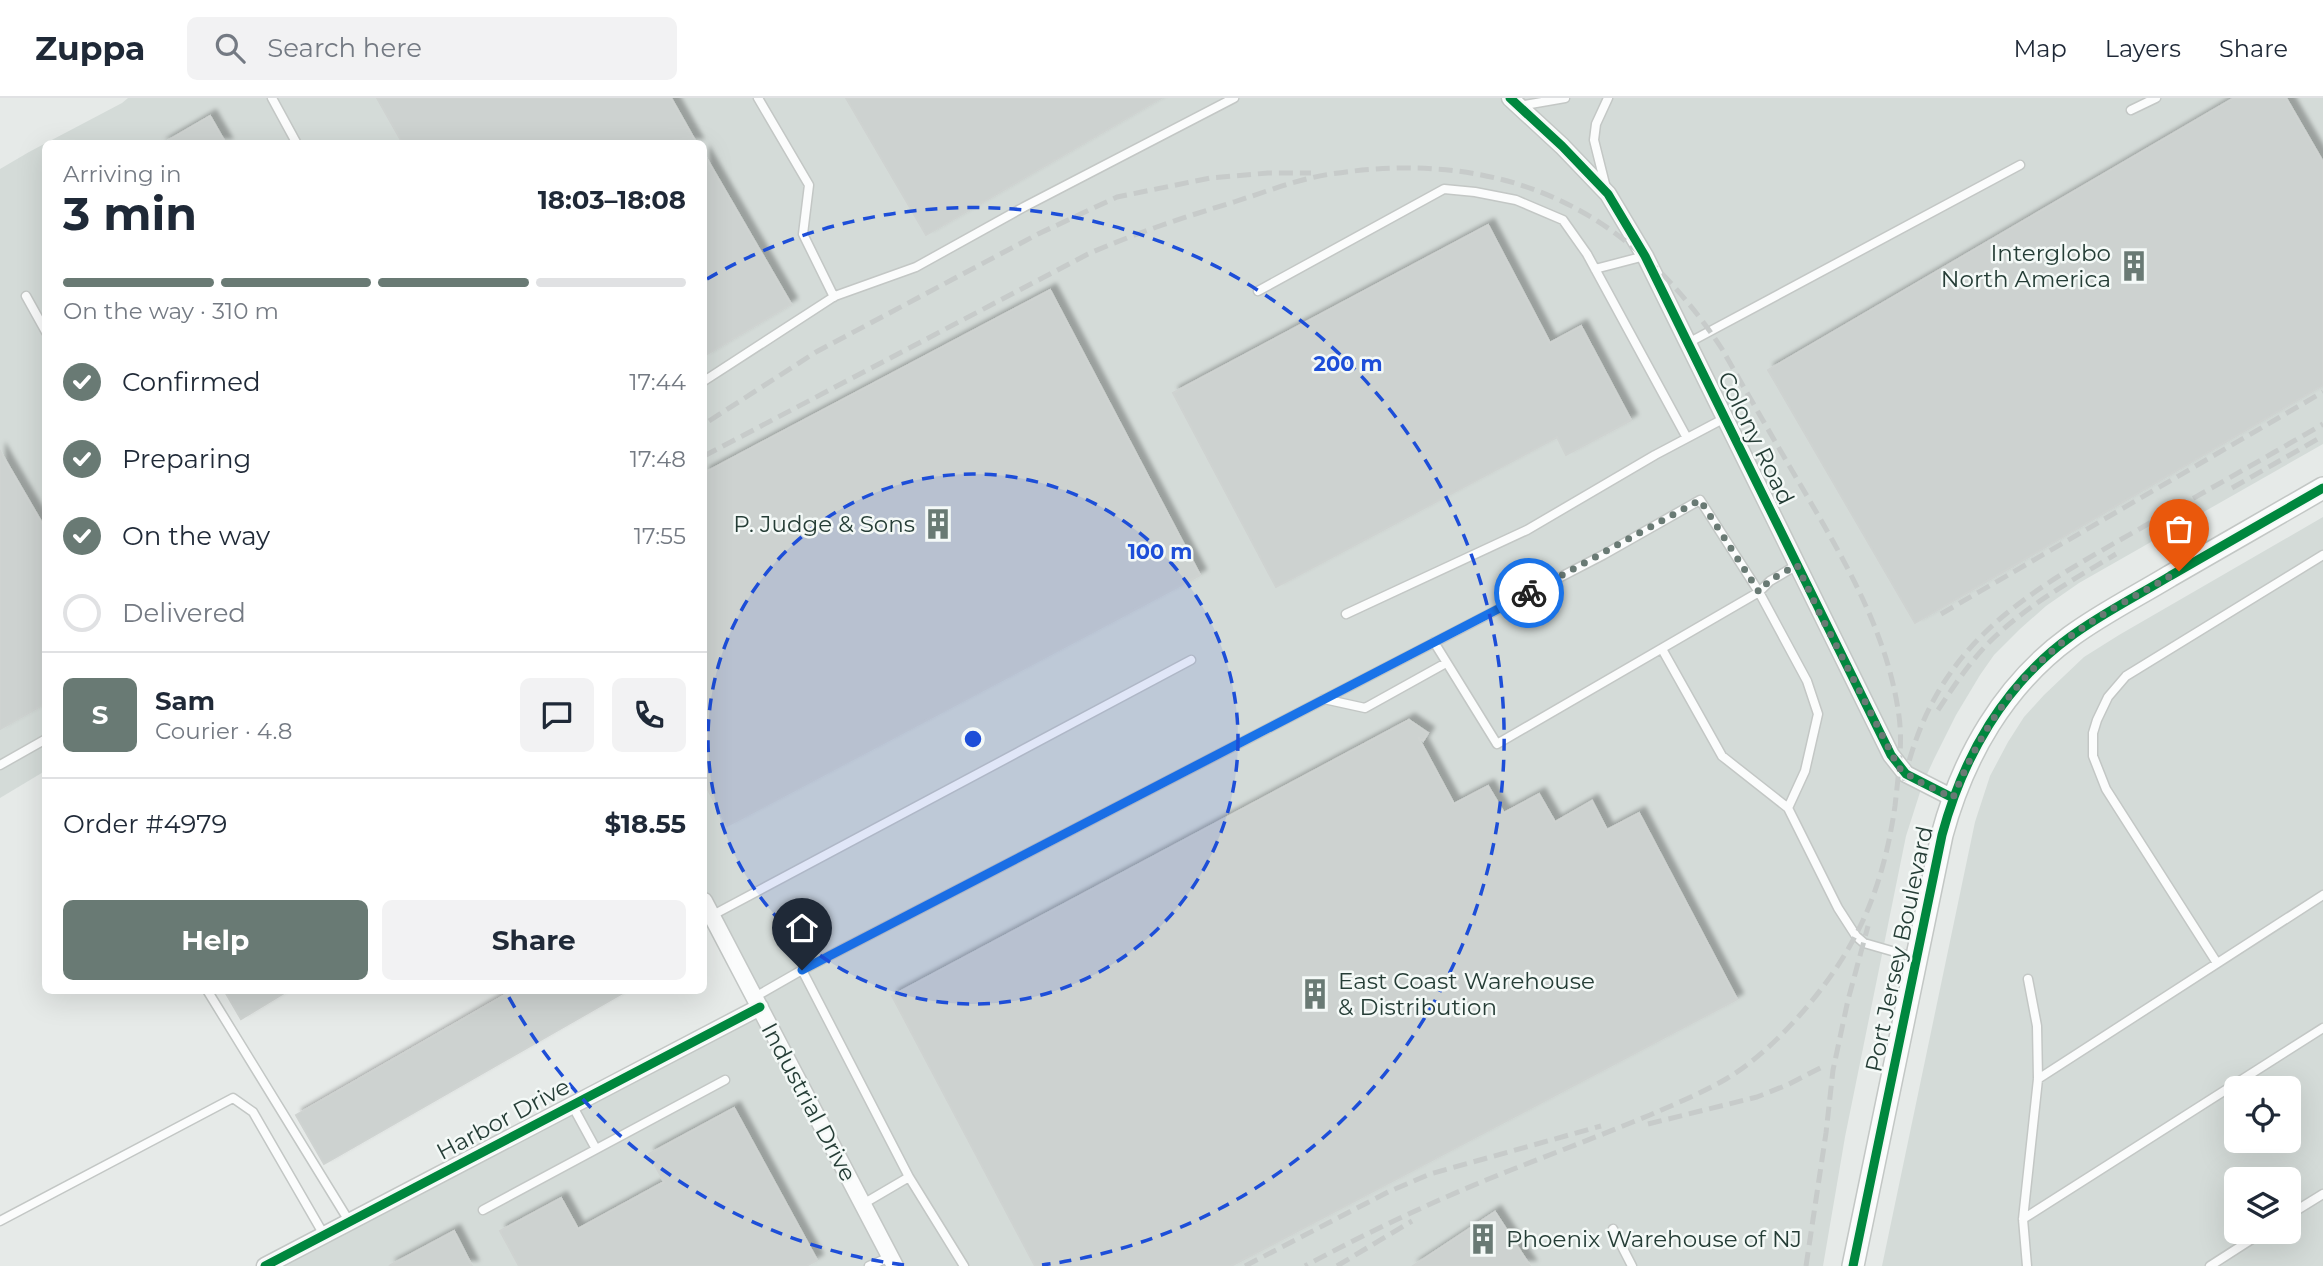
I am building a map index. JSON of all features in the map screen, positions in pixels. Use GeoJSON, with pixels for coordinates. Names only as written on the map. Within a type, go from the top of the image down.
{"type":"FeatureCollection","features":[{"type":"Feature","properties":{"kind":"street","name":"Colony Road"},"geometry":{"type":"LineString","coordinates":[[1514,102],[1562,146],[1608,194],[1688,343],[1825,624],[1899,768],[1916,780],[1953,798]]}},
{"type":"Feature","properties":{"kind":"street","name":"Port Jersey Boulevard"},"geometry":{"type":"LineString","coordinates":[[1853,1266],[1940,844],[1953,798],[1971,755],[1998,710],[2020,682],[2053,650],[2107,613],[2323,488]]}},
{"type":"Feature","properties":{"kind":"street","name":"Industrial Drive"},"geometry":{"type":"LineString","coordinates":[[707,907],[892,1261]]}},
{"type":"Feature","properties":{"kind":"street","name":"Harbor Drive"},"geometry":{"type":"LineString","coordinates":[[265,1266],[572,1105],[757,1002]]}},
{"type":"Feature","properties":{"kind":"lane"},"geometry":{"type":"LineString","coordinates":[[272,98],[295,140]]}},
{"type":"Feature","properties":{"kind":"lane"},"geometry":{"type":"LineString","coordinates":[[758,98],[809,185],[810,196],[803,234],[834,297]]}},
{"type":"Feature","properties":{"kind":"lane"},"geometry":{"type":"LineString","coordinates":[[707,379],[834,297],[916,267],[1024,207],[1234,98]]}},
{"type":"Feature","properties":{"kind":"lane"},"geometry":{"type":"LineString","coordinates":[[1514,102],[1565,98]]}},
{"type":"Feature","properties":{"kind":"lane"},"geometry":{"type":"LineString","coordinates":[[1608,98],[1596,124],[1594,140],[1608,194]]}},
{"type":"Feature","properties":{"kind":"lane"},"geometry":{"type":"LineString","coordinates":[[2131,110],[2156,98]]}},
{"type":"Feature","properties":{"kind":"lane"},"geometry":{"type":"LineString","coordinates":[[1688,343],[2020,164]]}},
{"type":"Feature","properties":{"kind":"lane"},"geometry":{"type":"LineString","coordinates":[[1258,291],[1444,190],[1475,192],[1516,200],[1563,220],[1587,254],[1687,438]]}},
{"type":"Feature","properties":{"kind":"lane"},"geometry":{"type":"LineString","coordinates":[[1595,269],[1644,257]]}},
{"type":"Feature","properties":{"kind":"lane"},"geometry":{"type":"LineString","coordinates":[[26,296],[42,325]]}},
{"type":"Feature","properties":{"kind":"lane"},"geometry":{"type":"LineString","coordinates":[[1346,614],[1527,530],[1654,455],[1725,418]]}},
{"type":"Feature","properties":{"kind":"lane"},"geometry":{"type":"LineString","coordinates":[[757,1002],[802,970],[1603,555],[1700,500],[1759,592],[1807,681],[1818,714],[1805,771],[1788,808]]}},
{"type":"Feature","properties":{"kind":"lane"},"geometry":{"type":"LineString","coordinates":[[2217,963],[2106,789],[2092,756],[2093,733],[2108,697],[2126,676],[2323,555]]}},
{"type":"Feature","properties":{"kind":"lane"},"geometry":{"type":"LineString","coordinates":[[1434,642],[1497,744],[1759,592],[1770,580],[1797,565]]}},
{"type":"Feature","properties":{"kind":"lane"},"geometry":{"type":"LineString","coordinates":[[1662,649],[1722,756],[1788,808],[1838,908],[1856,936],[1864,943],[1916,958]]}},
{"type":"Feature","properties":{"kind":"lane"},"geometry":{"type":"LineString","coordinates":[[711,916],[1191,660]]}},
{"type":"Feature","properties":{"kind":"lane"},"geometry":{"type":"LineString","coordinates":[[1324,699],[1365,708],[1446,663]]}},
{"type":"Feature","properties":{"kind":"lane"},"geometry":{"type":"LineString","coordinates":[[0,765],[42,741]]}},
{"type":"Feature","properties":{"kind":"lane"},"geometry":{"type":"LineString","coordinates":[[2038,1079],[2323,895]]}},
{"type":"Feature","properties":{"kind":"lane"},"geometry":{"type":"LineString","coordinates":[[802,970],[909,1177],[964,1266]]}},
{"type":"Feature","properties":{"kind":"lane"},"geometry":{"type":"LineString","coordinates":[[2026,1266],[2023,1219],[2038,1079],[2037,1027],[2028,979]]}},
{"type":"Feature","properties":{"kind":"lane"},"geometry":{"type":"LineString","coordinates":[[208,994],[349,1221]]}},
{"type":"Feature","properties":{"kind":"lane"},"geometry":{"type":"LineString","coordinates":[[2023,1219],[2323,1028]]}},
{"type":"Feature","properties":{"kind":"lane"},"geometry":{"type":"LineString","coordinates":[[483,1210],[725,1080]]}},
{"type":"Feature","properties":{"kind":"lane"},"geometry":{"type":"LineString","coordinates":[[0,1221],[233,1098],[253,1112],[324,1234]]}},
{"type":"Feature","properties":{"kind":"lane"},"geometry":{"type":"LineString","coordinates":[[572,1105],[596,1149]]}},
{"type":"Feature","properties":{"kind":"lane"},"geometry":{"type":"LineString","coordinates":[[863,1204],[909,1177]]}},
{"type":"Feature","properties":{"kind":"lane"},"geometry":{"type":"LineString","coordinates":[[2301,1208],[2323,1194]]}},
{"type":"Feature","properties":{"kind":"lane"},"geometry":{"type":"LineString","coordinates":[[1613,1229],[1632,1266]]}},
{"type":"Feature","properties":{"kind":"lane"},"geometry":{"type":"LineString","coordinates":[[2210,1266],[2244,1244]]}},
{"type":"Feature","properties":{"kind":"lane"},"geometry":{"type":"LineString","coordinates":[[869,1266],[892,1261]]}},
{"type":"Feature","properties":{"kind":"shaded area"},"geometry":{"type":"Polygon","coordinates":[[[128,98],[2323,98],[2323,444],[2079,583],[2046,606],[2020,629],[1994,655],[1980,675],[1934,759],[1923,783],[1906,836],[1845,1137],[1823,1266],[262,1266],[755,1000],[707,908],[707,140],[52,140],[128,98]]]}},
{"type":"Feature","properties":{"kind":"shaded area"},"geometry":{"type":"Polygon","coordinates":[[[42,145],[42,773],[0,798],[0,169],[42,145]]]}},
{"type":"Feature","properties":{"kind":"shaded area"},"geometry":{"type":"Polygon","coordinates":[[[2323,517],[2323,1266],[1882,1266],[1975,822],[1990,776],[2024,717],[2084,657],[2323,517]]]}},
{"type":"Feature","properties":{"kind":"building"},"geometry":{"type":"Polygon","coordinates":[[[377,98],[671,98],[695,140],[401,140],[377,98]]]}},
{"type":"Feature","properties":{"kind":"building"},"geometry":{"type":"Polygon","coordinates":[[[846,98],[1161,98],[926,235],[846,98]]]}},
{"type":"Feature","properties":{"kind":"building","name":"Interglobo North America"},"geometry":{"type":"Polygon","coordinates":[[[2234,98],[2286,98],[2323,162],[2323,385],[1915,623],[1768,370],[2234,98]]]}},
{"type":"Feature","properties":{"kind":"building"},"geometry":{"type":"Polygon","coordinates":[[[210,116],[224,140],[169,140],[210,116]]]}},
{"type":"Feature","properties":{"kind":"building"},"geometry":{"type":"Polygon","coordinates":[[[707,159],[791,304],[707,354],[707,159]]]}},
{"type":"Feature","properties":{"kind":"building"},"geometry":{"type":"Polygon","coordinates":[[[1488,225],[1550,343],[1581,326],[1631,420],[1566,455],[1557,437],[1276,587],[1173,393],[1488,225]]]}},
{"type":"Feature","properties":{"kind":"building","name":"P. Judge & Sons"},"geometry":{"type":"Polygon","coordinates":[[[1050,290],[1200,575],[727,826],[707,788],[707,471],[1050,290]]]}},
{"type":"Feature","properties":{"kind":"building"},"geometry":{"type":"Polygon","coordinates":[[[0,451],[42,523],[42,705],[0,729],[0,451]]]}},
{"type":"Feature","properties":{"kind":"building","name":"East Coast Warehouse & Distribution"},"geometry":{"type":"Polygon","coordinates":[[[1409,720],[1428,733],[1423,741],[1418,737],[1454,804],[1488,786],[1504,813],[1539,794],[1555,822],[1592,801],[1607,830],[1639,813],[1737,999],[1231,1266],[1035,1266],[892,996],[1409,720]]]}},
{"type":"Feature","properties":{"kind":"building"},"geometry":{"type":"Polygon","coordinates":[[[226,994],[282,994],[241,1019],[226,994]]]}},
{"type":"Feature","properties":{"kind":"building"},"geometry":{"type":"Polygon","coordinates":[[[507,994],[621,994],[324,1164],[296,1115],[507,994]]]}},
{"type":"Feature","properties":{"kind":"building"},"geometry":{"type":"Polygon","coordinates":[[[734,1108],[817,1260],[806,1266],[519,1266],[500,1231],[561,1198],[578,1229],[664,1182],[649,1154],[734,1108]]]}},
{"type":"Feature","properties":{"kind":"building","name":"Phoenix Warehouse of NJ"},"geometry":{"type":"Polygon","coordinates":[[[1495,1212],[1530,1266],[1413,1266],[1495,1212]]]}},
{"type":"Feature","properties":{"kind":"building"},"geometry":{"type":"Polygon","coordinates":[[[454,1231],[472,1266],[389,1266],[454,1231]]]}},
{"type":"Feature","properties":{"kind":"railway"},"geometry":{"type":"LineString","coordinates":[[707,454],[1088,254],[1178,220],[1294,182],[1331,174],[1393,168],[1451,170],[1505,180],[1555,198],[1602,224],[1645,258],[1685,299],[1722,349],[1851,575],[1876,629],[1894,686],[1900,738],[1895,806],[1880,876],[1868,909],[1841,961],[1813,999],[1762,1053],[1726,1079],[1650,1115],[1432,1203],[1305,1266]]}},
{"type":"Feature","properties":{"kind":"railway"},"geometry":{"type":"LineString","coordinates":[[709,421],[816,352],[1038,234],[1117,197],[1210,178],[1268,173],[1311,173]]}},
{"type":"Feature","properties":{"kind":"railway"},"geometry":{"type":"LineString","coordinates":[[1941,614],[2323,392]]}},
{"type":"Feature","properties":{"kind":"railway"},"geometry":{"type":"LineString","coordinates":[[1904,781],[1919,731],[1940,690],[1965,654],[1994,624],[2065,572],[2323,424]]}},
{"type":"Feature","properties":{"kind":"railway"},"geometry":{"type":"LineString","coordinates":[[2232,488],[2323,436]]}},
{"type":"Feature","properties":{"kind":"railway"},"geometry":{"type":"LineString","coordinates":[[1938,710],[1973,660],[1999,633],[2040,601],[2116,554]]}},
{"type":"Feature","properties":{"kind":"railway"},"geometry":{"type":"LineString","coordinates":[[1806,1266],[1833,1070],[1868,926]]}},
{"type":"Feature","properties":{"kind":"railway"},"geometry":{"type":"LineString","coordinates":[[1648,1124],[1757,1097],[1826,1065]]}},
{"type":"Feature","properties":{"kind":"railway"},"geometry":{"type":"LineString","coordinates":[[1245,1266],[1388,1192],[1430,1174],[1601,1126]]}},
{"type":"Feature","properties":{"kind":"railway"},"geometry":{"type":"LineString","coordinates":[[1337,1266],[1412,1221]]}},
{"type":"Feature","properties":{"kind":"cycle path"},"geometry":{"type":"LineString","coordinates":[[1510,98],[1608,194],[1645,256],[1891,755],[1906,774],[1953,798]]}},
{"type":"Feature","properties":{"kind":"cycle path"},"geometry":{"type":"LineString","coordinates":[[1853,1266],[1942,835],[1962,778],[1989,725],[2025,677],[2070,637],[2119,605],[2323,488]]}},
{"type":"Feature","properties":{"kind":"cycle path"},"geometry":{"type":"LineString","coordinates":[[265,1266],[760,1007]]}},
{"type":"Feature","properties":{"kind":"way so far"},"geometry":{"type":"LineString","coordinates":[[1529,593],[1700,500],[1759,592],[1770,580],[1797,565],[1899,768],[1916,780],[1953,798],[1971,755],[1992,720],[2035,666],[2085,626],[2179,571]]}},
{"type":"Feature","properties":{"kind":"place","name":"Interglobo North America"},"geometry":{"type":"Point","coordinates":[2134,266]}},
{"type":"Feature","properties":{"kind":"place","name":"P. Judge & Sons"},"geometry":{"type":"Point","coordinates":[938,524]}},
{"type":"Feature","properties":{"kind":"place","name":"East Coast Warehouse & Distribution"},"geometry":{"type":"Point","coordinates":[1315,994]}},
{"type":"Feature","properties":{"kind":"place","name":"Phoenix Warehouse of NJ"},"geometry":{"type":"Point","coordinates":[1483,1239]}},
{"type":"Feature","properties":{"kind":"route"},"geometry":{"type":"LineString","coordinates":[[802,970],[1529,593]]}}]}
